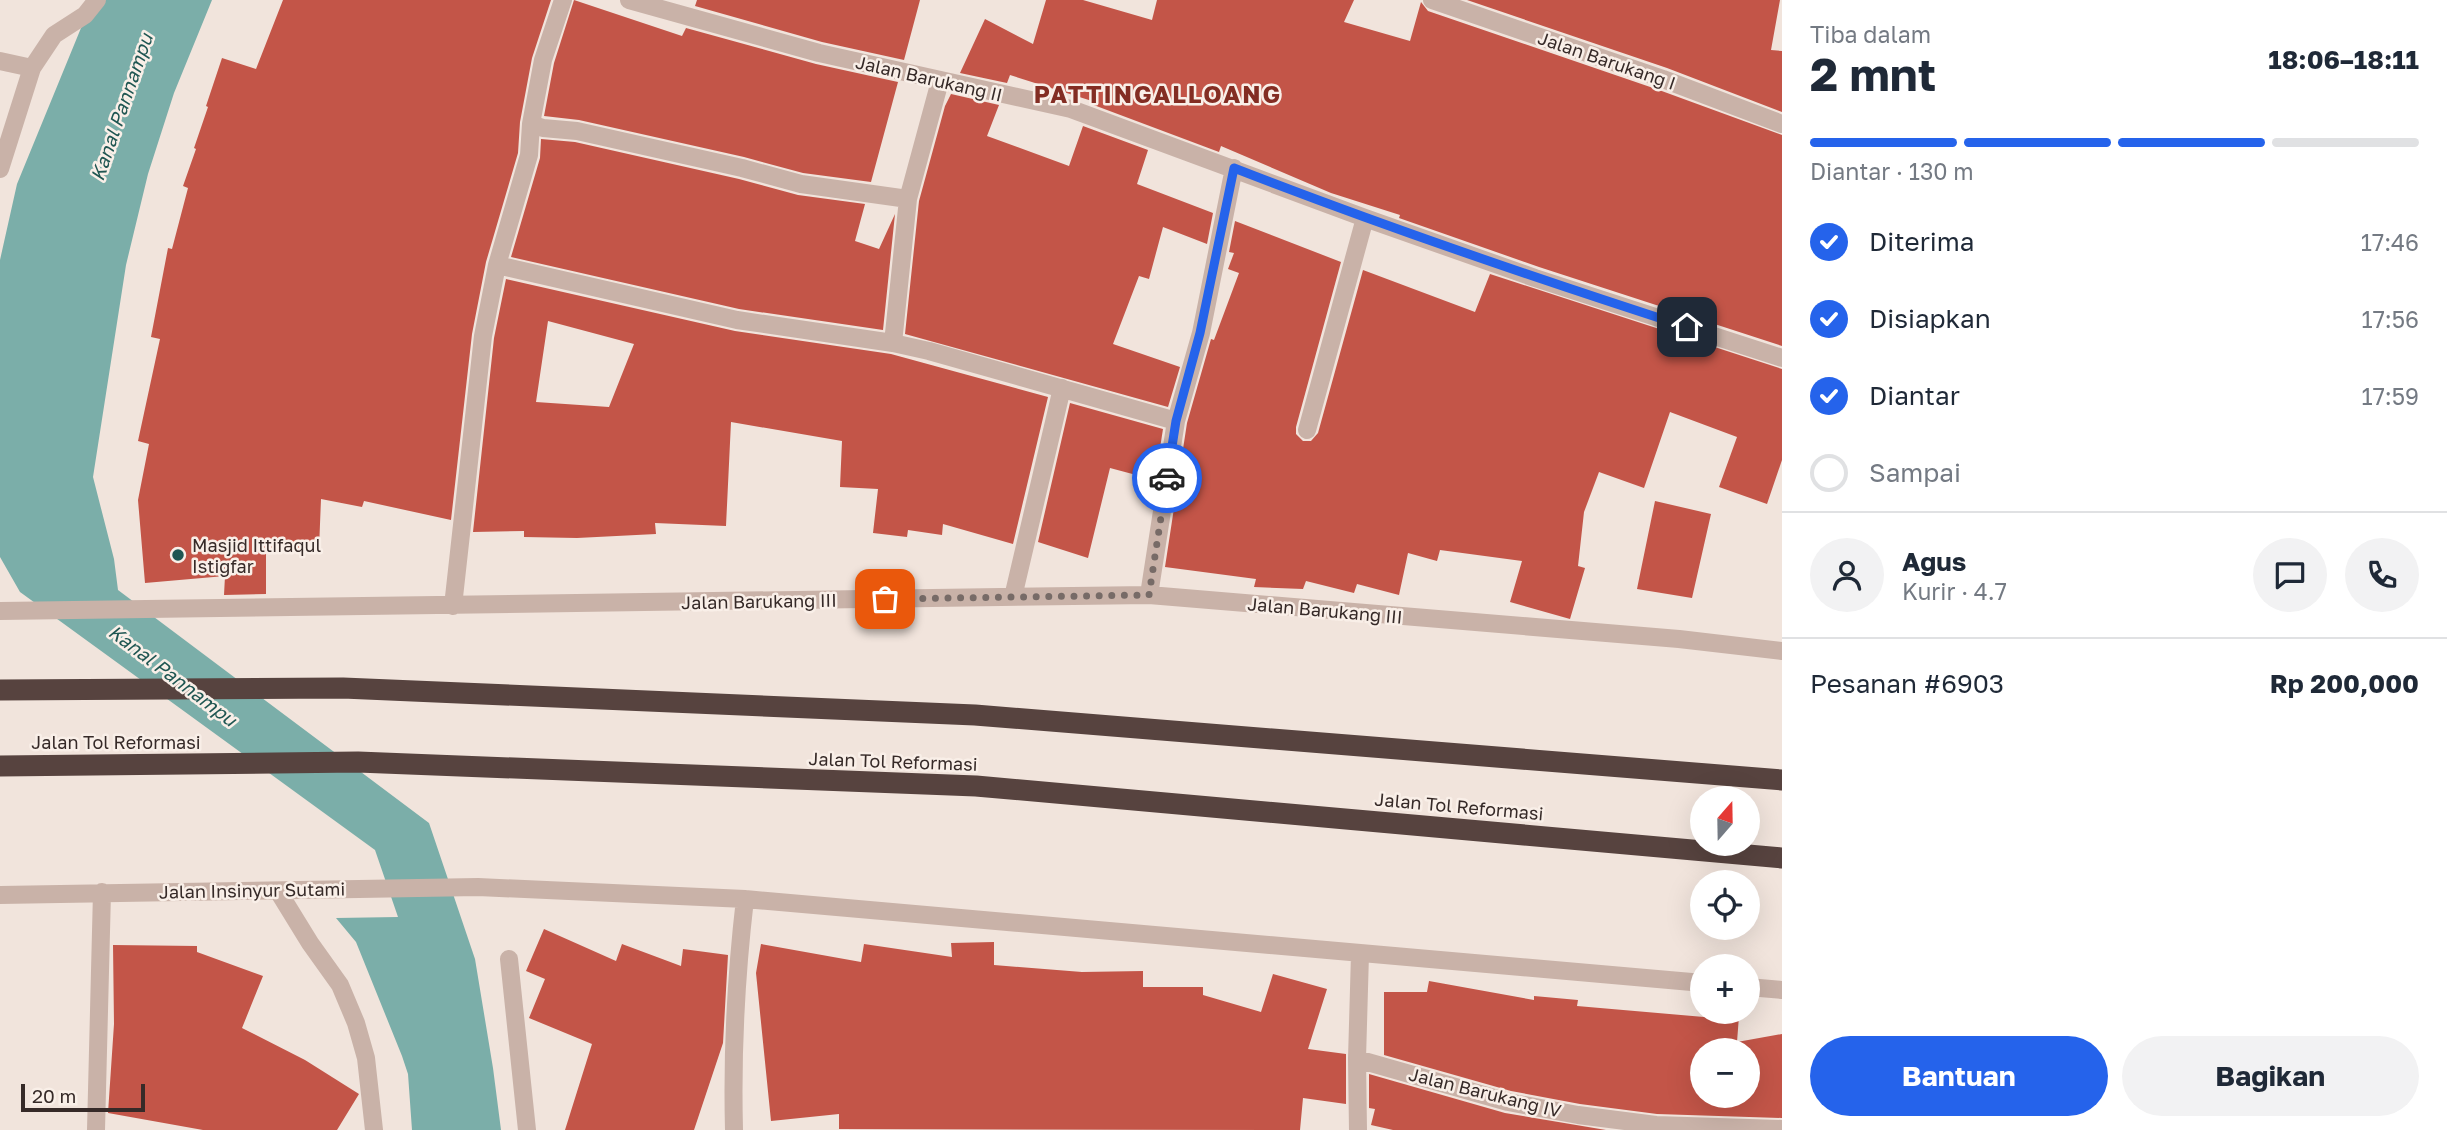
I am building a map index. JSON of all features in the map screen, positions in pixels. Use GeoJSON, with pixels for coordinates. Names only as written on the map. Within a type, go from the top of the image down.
{"type":"FeatureCollection","features":[{"type":"Feature","properties":{"kind":"highway"},"geometry":{"type":"LineString","coordinates":[[0,690],[343,688],[975,715],[1782,780]]}},
{"type":"Feature","properties":{"kind":"highway","name":"Jalan Tol Reformasi"},"geometry":{"type":"LineString","coordinates":[[0,766],[358,762],[976,786],[1782,858]]}},
{"type":"Feature","properties":{"kind":"street"},"geometry":{"type":"LineString","coordinates":[[0,169],[32,68],[54,35],[85,15],[97,0]]}},
{"type":"Feature","properties":{"kind":"street"},"geometry":{"type":"LineString","coordinates":[[453,606],[483,336],[497,265],[529,155],[531,124],[543,60],[564,0]]}},
{"type":"Feature","properties":{"kind":"street","name":"Jalan Barukang II"},"geometry":{"type":"LineString","coordinates":[[629,0],[820,53],[1071,109],[1535,278],[1782,358]]}},
{"type":"Feature","properties":{"kind":"street","name":"Jalan Barukang I"},"geometry":{"type":"LineString","coordinates":[[1432,0],[1663,79],[1782,124]]}},
{"type":"Feature","properties":{"kind":"street"},"geometry":{"type":"LineString","coordinates":[[0,61],[32,68]]}},
{"type":"Feature","properties":{"kind":"street"},"geometry":{"type":"LineString","coordinates":[[893,343],[908,199],[940,81]]}},
{"type":"Feature","properties":{"kind":"street"},"geometry":{"type":"LineString","coordinates":[[531,124],[543,128],[577,131],[801,184],[908,199]]}},
{"type":"Feature","properties":{"kind":"street"},"geometry":{"type":"LineString","coordinates":[[1149,595],[1176,421],[1200,333],[1234,168]]}},
{"type":"Feature","properties":{"kind":"street"},"geometry":{"type":"LineString","coordinates":[[1307,430],[1365,218]]}},
{"type":"Feature","properties":{"kind":"street"},"geometry":{"type":"LineString","coordinates":[[497,265],[737,320],[893,343],[1176,421]]}},
{"type":"Feature","properties":{"kind":"street"},"geometry":{"type":"LineString","coordinates":[[1013,597],[1062,388]]}},
{"type":"Feature","properties":{"kind":"street","name":"Jalan Barukang III"},"geometry":{"type":"LineString","coordinates":[[6,611],[1149,595],[1679,639],[1782,651]]}},
{"type":"Feature","properties":{"kind":"street","name":"Jalan Insinyur Sutami"},"geometry":{"type":"LineString","coordinates":[[0,895],[478,887],[745,899]]}},
{"type":"Feature","properties":{"kind":"street"},"geometry":{"type":"LineString","coordinates":[[278,891],[340,985],[356,1023],[366,1058],[374,1130]]}},
{"type":"Feature","properties":{"kind":"street"},"geometry":{"type":"LineString","coordinates":[[96,1130],[102,892]]}},
{"type":"Feature","properties":{"kind":"street"},"geometry":{"type":"LineString","coordinates":[[734,1130],[736,989],[745,899],[1690,983]]}},
{"type":"Feature","properties":{"kind":"street"},"geometry":{"type":"LineString","coordinates":[[1358,1130],[1360,954]]}},
{"type":"Feature","properties":{"kind":"street"},"geometry":{"type":"LineString","coordinates":[[509,959],[527,1130]]}},
{"type":"Feature","properties":{"kind":"street"},"geometry":{"type":"LineString","coordinates":[[1760,988],[1782,990]]}},
{"type":"Feature","properties":{"kind":"street","name":"Jalan Barukang IV"},"geometry":{"type":"LineString","coordinates":[[1357,1059],[1507,1102],[1578,1115],[1656,1125],[1782,1129]]}},
{"type":"Feature","properties":{"kind":"water","name":"Kanal Pannampu"},"geometry":{"type":"Polygon","coordinates":[[[105,0],[212,0],[174,93],[148,174],[126,265],[93,477],[114,559],[118,590],[429,823],[475,959],[501,1130],[412,1130],[408,1074],[402,1056],[356,942],[336,918],[398,917],[375,850],[20,592],[0,557],[0,260],[17,184],[81,28],[105,0]]]}},
{"type":"Feature","properties":{"kind":"building"},"geometry":{"type":"Polygon","coordinates":[[[283,0],[551,0],[532,58],[520,122],[518,153],[486,262],[472,334],[451,520],[364,501],[362,507],[321,499],[319,549],[266,549],[266,594],[224,595],[225,576],[145,583],[138,500],[149,444],[138,441],[160,339],[151,337],[168,248],[172,249],[188,188],[183,186],[222,58],[256,69],[283,0]]]}},
{"type":"Feature","properties":{"kind":"building"},"geometry":{"type":"Polygon","coordinates":[[[574,0],[682,36],[686,28],[816,64],[898,82],[871,182],[803,173],[579,120],[544,116],[554,63],[574,0]]]}},
{"type":"Feature","properties":{"kind":"building"},"geometry":{"type":"Polygon","coordinates":[[[697,0],[920,0],[904,60],[822,42],[695,6],[697,0]]]}},
{"type":"Feature","properties":{"kind":"building"},"geometry":{"type":"Polygon","coordinates":[[[1046,0],[1083,0],[1152,20],[1157,0],[1354,0],[1344,22],[1410,41],[1421,2],[1428,11],[1782,135],[1782,346],[1399,218],[1400,215],[1331,193],[1221,146],[1219,152],[1091,104],[1092,101],[1010,75],[1007,83],[960,73],[985,19],[1033,44],[1046,0]]]}},
{"type":"Feature","properties":{"kind":"building"},"geometry":{"type":"Polygon","coordinates":[[[1467,0],[1780,0],[1771,50],[1782,51],[1782,112],[1667,68],[1467,0]]]}},
{"type":"Feature","properties":{"kind":"building"},"geometry":{"type":"Polygon","coordinates":[[[951,94],[999,105],[987,136],[1069,166],[1083,126],[1148,150],[1137,184],[1213,213],[1207,244],[1163,227],[1149,279],[1139,276],[1113,344],[1180,367],[1168,407],[905,334],[919,201],[945,106],[951,94]]]}},
{"type":"Feature","properties":{"kind":"building"},"geometry":{"type":"Polygon","coordinates":[[[541,139],[575,142],[798,195],[865,204],[855,241],[879,249],[895,214],[883,330],[739,309],[511,257],[540,158],[541,139]]]}},
{"type":"Feature","properties":{"kind":"building"},"geometry":{"type":"Polygon","coordinates":[[[1235,221],[1341,262],[1296,427],[1296,434],[1303,441],[1311,441],[1318,433],[1363,270],[1475,312],[1490,274],[1782,369],[1782,460],[1767,504],[1719,487],[1737,437],[1670,412],[1644,488],[1599,472],[1584,512],[1578,566],[1585,568],[1570,619],[1510,602],[1522,561],[1440,550],[1437,561],[1408,553],[1399,595],[1357,584],[1354,593],[1306,581],[1303,589],[1254,587],[1256,579],[1165,567],[1187,423],[1211,339],[1214,340],[1239,273],[1228,269],[1234,253],[1229,252],[1235,221]]]}},
{"type":"Feature","properties":{"kind":"building"},"geometry":{"type":"Polygon","coordinates":[[[506,279],[735,331],[891,354],[1048,397],[1013,544],[943,524],[942,535],[908,530],[907,537],[873,533],[878,489],[840,487],[842,441],[731,422],[726,526],[655,523],[656,534],[577,538],[524,537],[524,531],[473,532],[494,338],[506,279]],[[548,321],[536,402],[609,407],[634,344],[548,321]]]}},
{"type":"Feature","properties":{"kind":"building"},"geometry":{"type":"Polygon","coordinates":[[[1070,403],[1163,429],[1155,480],[1110,468],[1088,558],[1038,542],[1070,403]]]}},
{"type":"Feature","properties":{"kind":"building"},"geometry":{"type":"Polygon","coordinates":[[[1655,501],[1711,514],[1692,598],[1637,589],[1655,501]]]}},
{"type":"Feature","properties":{"kind":"building"},"geometry":{"type":"Polygon","coordinates":[[[544,929],[616,961],[622,944],[681,966],[683,949],[728,955],[723,1043],[694,1130],[565,1130],[592,1044],[529,1018],[545,979],[526,971],[544,929]]]}},
{"type":"Feature","properties":{"kind":"building"},"geometry":{"type":"Polygon","coordinates":[[[994,942],[994,965],[1082,972],[1143,971],[1143,987],[1203,987],[1203,995],[1261,1012],[1273,974],[1327,989],[1308,1049],[1346,1054],[1346,1104],[1303,1098],[1300,1130],[839,1129],[839,1114],[771,1121],[756,973],[761,944],[861,962],[864,944],[952,957],[951,943],[994,942]]]}},
{"type":"Feature","properties":{"kind":"building"},"geometry":{"type":"Polygon","coordinates":[[[113,945],[197,946],[197,952],[263,976],[242,1028],[305,1060],[359,1094],[337,1130],[203,1130],[108,1113],[114,1024],[113,945]]]}},
{"type":"Feature","properties":{"kind":"building"},"geometry":{"type":"Polygon","coordinates":[[[1429,981],[1534,1000],[1534,996],[1578,1000],[1577,1006],[1690,1016],[1690,1024],[1738,1024],[1737,1038],[1690,1038],[1690,1108],[1760,1108],[1760,1038],[1782,1034],[1782,1118],[1657,1114],[1580,1104],[1511,1091],[1384,1055],[1384,992],[1427,992],[1429,981]]]}},
{"type":"Feature","properties":{"kind":"building"},"geometry":{"type":"Polygon","coordinates":[[[1369,1074],[1505,1113],[1606,1130],[1393,1130],[1371,1125],[1375,1109],[1369,1108],[1369,1074]]]}},
{"type":"Feature","properties":{"kind":"way so far"},"geometry":{"type":"LineString","coordinates":[[885,599],[1149,595],[1167,478]]}},
{"type":"Feature","properties":{"kind":"place","name":"Masjid Ittifaqul Istigfar"},"geometry":{"type":"Point","coordinates":[178,555]}},
{"type":"Feature","properties":{"kind":"district","name":"PATTINGALLOANG"},"geometry":{"type":"Point","coordinates":[1158,93]}},
{"type":"Feature","properties":{"kind":"route"},"geometry":{"type":"LineString","coordinates":[[1167,478],[1176,421],[1200,333],[1234,168],[1535,278],[1687,327]]}}]}
